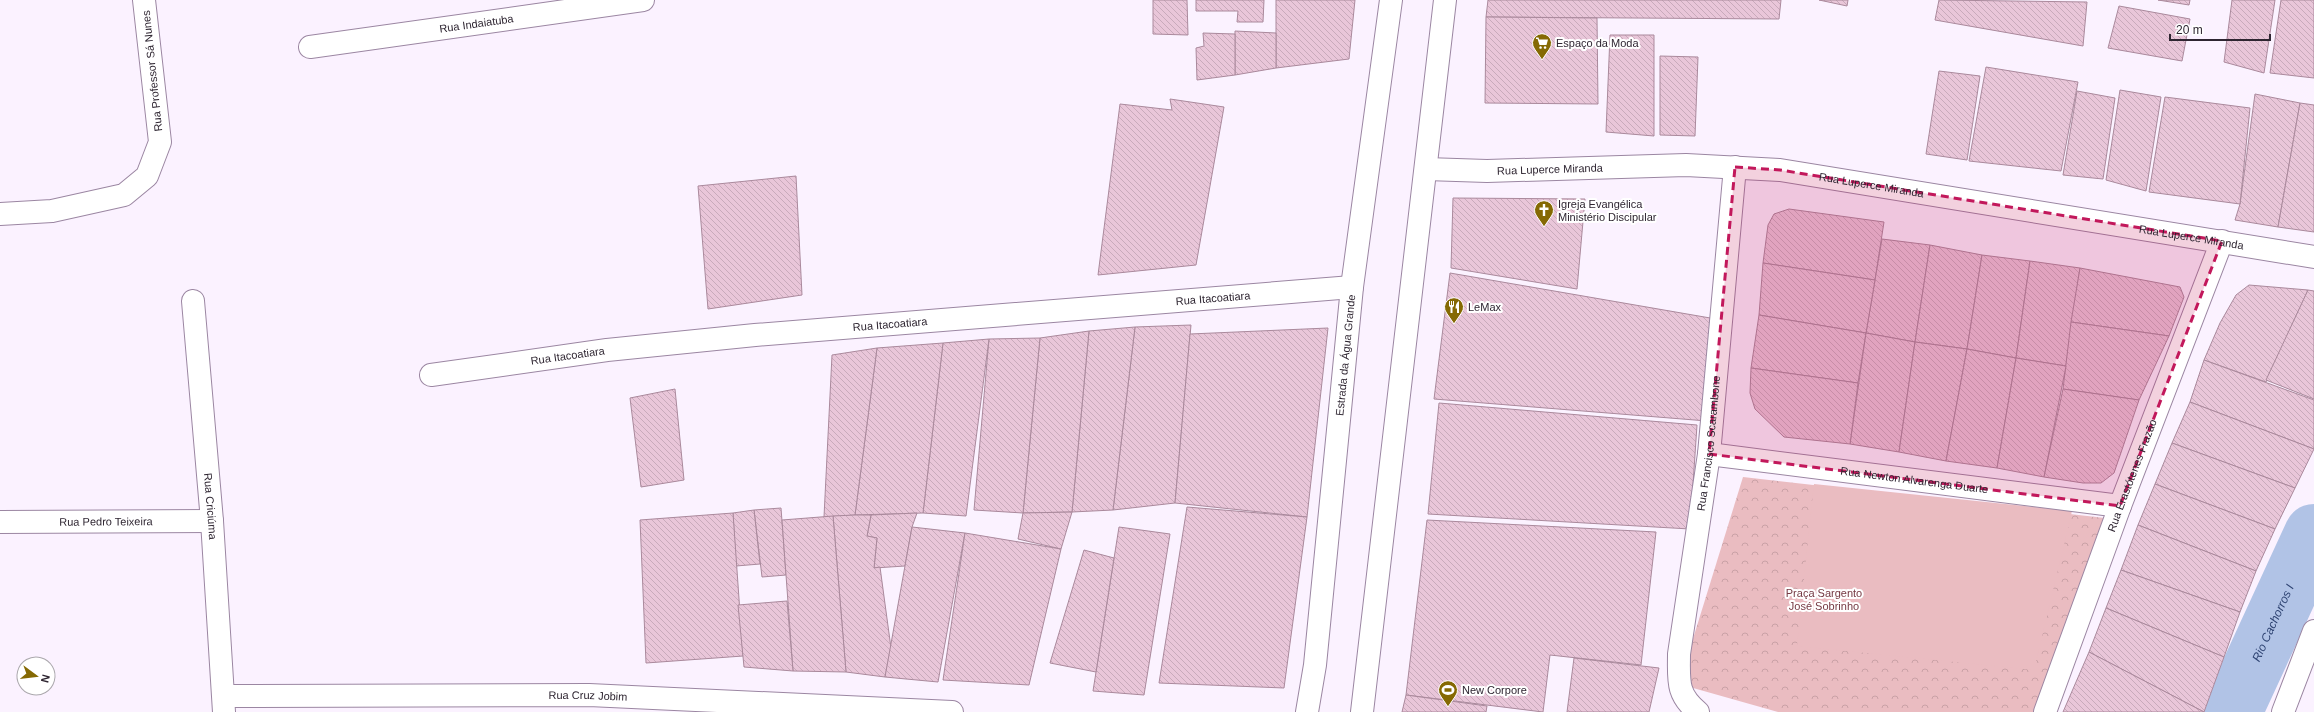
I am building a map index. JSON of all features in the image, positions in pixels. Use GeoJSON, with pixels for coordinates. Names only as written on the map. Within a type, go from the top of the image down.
{"type":"FeatureCollection","features":[{"type":"Feature","properties":{"kind":"street","name":"Rua Professor Sá Nunes"},"geometry":{"type":"LineString","coordinates":[[0,214],[52,211],[124,195],[147,176],[160,142],[144,0]]}},
{"type":"Feature","properties":{"kind":"street","name":"Rua Indaiatuba"},"geometry":{"type":"LineString","coordinates":[[310,47],[643,0]]}},
{"type":"Feature","properties":{"kind":"street","name":"Estrada da Água Grande"},"geometry":{"type":"LineString","coordinates":[[1307,712],[1315,665],[1352,287],[1391,0]]}},
{"type":"Feature","properties":{"kind":"street"},"geometry":{"type":"LineString","coordinates":[[1362,712],[1445,0]]}},
{"type":"Feature","properties":{"kind":"street","name":"Rua Luperce Miranda"},"geometry":{"type":"LineString","coordinates":[[1426,168],[1487,171],[1686,165],[1780,170],[2314,257]]}},
{"type":"Feature","properties":{"kind":"street","name":"Rua Francisco Scarambone"},"geometry":{"type":"LineString","coordinates":[[1698,712],[1686,702],[1679,684],[1680,654],[1710,454],[1735,167]]}},
{"type":"Feature","properties":{"kind":"street","name":"Rua Erastótenes Frazão"},"geometry":{"type":"LineString","coordinates":[[2045,712],[2120,506],[2222,241]]}},
{"type":"Feature","properties":{"kind":"street","name":"Rua Itacoatiara"},"geometry":{"type":"LineString","coordinates":[[431,375],[607,350],[755,334],[1352,287]]}},
{"type":"Feature","properties":{"kind":"street","name":"Rua Criciúma"},"geometry":{"type":"LineString","coordinates":[[193,301],[212,521],[224,704]]}},
{"type":"Feature","properties":{"kind":"street","name":"Rua Newton Alvarenga Duarte"},"geometry":{"type":"LineString","coordinates":[[1710,454],[2120,506]]}},
{"type":"Feature","properties":{"kind":"street","name":"Rua Pedro Teixeira"},"geometry":{"type":"LineString","coordinates":[[0,522],[212,521]]}},
{"type":"Feature","properties":{"kind":"street"},"geometry":{"type":"LineString","coordinates":[[2283,712],[2314,631]]}},
{"type":"Feature","properties":{"kind":"street","name":"Rua Cruz Jobim"},"geometry":{"type":"LineString","coordinates":[[224,704],[589,695],[952,712]]}},
{"type":"Feature","properties":{"kind":"highlighted area"},"geometry":{"type":"Polygon","coordinates":[[[1735,167],[1780,170],[2222,241],[2120,506],[1709,454],[1735,167]]]}},
{"type":"Feature","properties":{"kind":"green space","name":"Praça Sargento José Sobrinho"},"geometry":{"type":"Polygon","coordinates":[[[1743,477],[2105,518],[2036,712],[1778,712],[1679,684],[1743,477]]]}},
{"type":"Feature","properties":{"kind":"green space"},"geometry":{"type":"Polygon","coordinates":[[[1814,484],[2072,511],[2034,670],[1797,646],[1814,484]]]}},
{"type":"Feature","properties":{"kind":"building"},"geometry":{"type":"Polygon","coordinates":[[[1153,0],[1187,0],[1188,35],[1153,34],[1153,0]]]}},
{"type":"Feature","properties":{"kind":"building"},"geometry":{"type":"Polygon","coordinates":[[[1196,0],[1264,0],[1263,22],[1237,22],[1238,11],[1196,11],[1196,0]]]}},
{"type":"Feature","properties":{"kind":"building"},"geometry":{"type":"Polygon","coordinates":[[[1276,0],[1355,0],[1349,59],[1276,68],[1276,0]]]}},
{"type":"Feature","properties":{"kind":"building"},"geometry":{"type":"Polygon","coordinates":[[[1488,0],[1781,0],[1779,19],[1486,17],[1488,0]]]}},
{"type":"Feature","properties":{"kind":"building"},"geometry":{"type":"Polygon","coordinates":[[[1819,0],[1848,0],[1847,6],[1819,0]]]}},
{"type":"Feature","properties":{"kind":"building"},"geometry":{"type":"Polygon","coordinates":[[[1939,0],[2087,2],[2083,46],[1935,20],[1939,0]]]}},
{"type":"Feature","properties":{"kind":"building"},"geometry":{"type":"Polygon","coordinates":[[[2158,0],[2190,0],[2189,5],[2158,0]]]}},
{"type":"Feature","properties":{"kind":"building"},"geometry":{"type":"Polygon","coordinates":[[[2232,0],[2275,0],[2264,73],[2224,62],[2232,0]]]}},
{"type":"Feature","properties":{"kind":"building"},"geometry":{"type":"Polygon","coordinates":[[[2281,0],[2314,0],[2314,78],[2270,73],[2281,0]]]}},
{"type":"Feature","properties":{"kind":"building"},"geometry":{"type":"Polygon","coordinates":[[[2119,6],[2190,19],[2182,61],[2108,48],[2119,6]]]}},
{"type":"Feature","properties":{"kind":"building","name":"Espaço da Moda"},"geometry":{"type":"Polygon","coordinates":[[[1486,17],[1597,18],[1598,104],[1485,103],[1486,17]]]}},
{"type":"Feature","properties":{"kind":"building"},"geometry":{"type":"Polygon","coordinates":[[[1235,31],[1276,33],[1276,68],[1235,75],[1235,31]]]}},
{"type":"Feature","properties":{"kind":"building"},"geometry":{"type":"Polygon","coordinates":[[[1203,33],[1235,34],[1235,75],[1197,80],[1196,48],[1204,46],[1203,33]]]}},
{"type":"Feature","properties":{"kind":"building"},"geometry":{"type":"Polygon","coordinates":[[[1610,35],[1654,35],[1654,136],[1606,132],[1610,35]]]}},
{"type":"Feature","properties":{"kind":"building"},"geometry":{"type":"Polygon","coordinates":[[[1660,56],[1698,57],[1695,136],[1660,135],[1660,56]]]}},
{"type":"Feature","properties":{"kind":"building"},"geometry":{"type":"Polygon","coordinates":[[[1986,67],[2078,82],[2061,171],[1969,161],[1986,67]]]}},
{"type":"Feature","properties":{"kind":"building"},"geometry":{"type":"Polygon","coordinates":[[[1939,71],[1980,76],[1967,160],[1926,154],[1939,71]]]}},
{"type":"Feature","properties":{"kind":"building"},"geometry":{"type":"Polygon","coordinates":[[[2120,90],[2161,97],[2146,191],[2106,180],[2120,90]]]}},
{"type":"Feature","properties":{"kind":"building"},"geometry":{"type":"Polygon","coordinates":[[[2077,91],[2115,98],[2103,179],[2063,175],[2077,91]]]}},
{"type":"Feature","properties":{"kind":"building"},"geometry":{"type":"Polygon","coordinates":[[[2255,94],[2300,103],[2278,227],[2235,220],[2240,204],[2255,94]]]}},
{"type":"Feature","properties":{"kind":"building"},"geometry":{"type":"Polygon","coordinates":[[[2165,97],[2250,108],[2240,204],[2149,192],[2165,97]]]}},
{"type":"Feature","properties":{"kind":"building"},"geometry":{"type":"Polygon","coordinates":[[[1170,99],[1224,107],[1196,265],[1098,275],[1120,104],[1172,110],[1170,99]]]}},
{"type":"Feature","properties":{"kind":"building"},"geometry":{"type":"Polygon","coordinates":[[[2300,103],[2314,105],[2314,232],[2278,227],[2300,103]]]}},
{"type":"Feature","properties":{"kind":"building"},"geometry":{"type":"Polygon","coordinates":[[[796,176],[802,295],[708,309],[698,186],[796,176]]]}},
{"type":"Feature","properties":{"kind":"building"},"geometry":{"type":"Polygon","coordinates":[[[1453,198],[1585,199],[1577,289],[1451,268],[1453,198]]]}},
{"type":"Feature","properties":{"kind":"building"},"geometry":{"type":"Polygon","coordinates":[[[1789,209],[1884,222],[1875,280],[1763,263],[1768,225],[1774,214],[1789,209]]]}},
{"type":"Feature","properties":{"kind":"building"},"geometry":{"type":"Polygon","coordinates":[[[1882,239],[1930,245],[1915,342],[1866,333],[1882,239]]]}},
{"type":"Feature","properties":{"kind":"building"},"geometry":{"type":"Polygon","coordinates":[[[1930,245],[1982,255],[1967,349],[1915,342],[1930,245]]]}},
{"type":"Feature","properties":{"kind":"building"},"geometry":{"type":"Polygon","coordinates":[[[1982,255],[2030,261],[2016,358],[1967,349],[1982,255]]]}},
{"type":"Feature","properties":{"kind":"building"},"geometry":{"type":"Polygon","coordinates":[[[2030,261],[2080,268],[2066,366],[2016,358],[2030,261]]]}},
{"type":"Feature","properties":{"kind":"building"},"geometry":{"type":"Polygon","coordinates":[[[1763,263],[1875,280],[1866,333],[1759,315],[1763,263]]]}},
{"type":"Feature","properties":{"kind":"building"},"geometry":{"type":"Polygon","coordinates":[[[2080,268],[2180,287],[2184,297],[2169,336],[2071,322],[2080,268]]]}},
{"type":"Feature","properties":{"kind":"building"},"geometry":{"type":"Polygon","coordinates":[[[1450,273],[1716,319],[1707,421],[1434,399],[1450,273]]]}},
{"type":"Feature","properties":{"kind":"building"},"geometry":{"type":"Polygon","coordinates":[[[2249,285],[2308,290],[2266,382],[2204,360],[2220,323],[2236,295],[2249,285]]]}},
{"type":"Feature","properties":{"kind":"building"},"geometry":{"type":"Polygon","coordinates":[[[2308,290],[2314,291],[2314,399],[2266,380],[2308,290]]]}},
{"type":"Feature","properties":{"kind":"building"},"geometry":{"type":"Polygon","coordinates":[[[1759,315],[1866,333],[1858,383],[1751,368],[1759,315]]]}},
{"type":"Feature","properties":{"kind":"building"},"geometry":{"type":"Polygon","coordinates":[[[2071,322],[2169,336],[2139,400],[2063,389],[2071,322]]]}},
{"type":"Feature","properties":{"kind":"building"},"geometry":{"type":"Polygon","coordinates":[[[1191,325],[1175,503],[1113,510],[1135,327],[1191,325]]]}},
{"type":"Feature","properties":{"kind":"building"},"geometry":{"type":"Polygon","coordinates":[[[1135,327],[1113,510],[1072,512],[1089,331],[1135,327]]]}},
{"type":"Feature","properties":{"kind":"building"},"geometry":{"type":"Polygon","coordinates":[[[1328,328],[1307,517],[1175,503],[1190,334],[1328,328]]]}},
{"type":"Feature","properties":{"kind":"building"},"geometry":{"type":"Polygon","coordinates":[[[1089,331],[1072,512],[1023,513],[1040,338],[1089,331]]]}},
{"type":"Feature","properties":{"kind":"building"},"geometry":{"type":"Polygon","coordinates":[[[1866,333],[1915,342],[1899,452],[1850,444],[1866,333]]]}},
{"type":"Feature","properties":{"kind":"building"},"geometry":{"type":"Polygon","coordinates":[[[1040,338],[1023,513],[974,510],[989,339],[1040,338]]]}},
{"type":"Feature","properties":{"kind":"building"},"geometry":{"type":"Polygon","coordinates":[[[989,339],[966,516],[923,513],[943,343],[989,339]]]}},
{"type":"Feature","properties":{"kind":"building"},"geometry":{"type":"Polygon","coordinates":[[[1915,342],[1967,349],[1946,461],[1899,452],[1915,342]]]}},
{"type":"Feature","properties":{"kind":"building"},"geometry":{"type":"Polygon","coordinates":[[[943,343],[923,513],[855,515],[877,348],[943,343]]]}},
{"type":"Feature","properties":{"kind":"building"},"geometry":{"type":"Polygon","coordinates":[[[877,348],[855,515],[824,517],[832,355],[877,348]]]}},
{"type":"Feature","properties":{"kind":"building"},"geometry":{"type":"Polygon","coordinates":[[[1967,349],[2016,358],[1997,468],[1946,461],[1967,349]]]}},
{"type":"Feature","properties":{"kind":"building"},"geometry":{"type":"Polygon","coordinates":[[[2016,358],[2066,366],[2044,477],[1997,468],[2016,358]]]}},
{"type":"Feature","properties":{"kind":"building"},"geometry":{"type":"Polygon","coordinates":[[[2204,360],[2314,400],[2314,449],[2190,402],[2204,360]]]}},
{"type":"Feature","properties":{"kind":"building"},"geometry":{"type":"Polygon","coordinates":[[[1751,368],[1858,383],[1850,444],[1784,437],[1755,409],[1750,393],[1751,368]]]}},
{"type":"Feature","properties":{"kind":"building"},"geometry":{"type":"Polygon","coordinates":[[[675,389],[684,480],[641,487],[630,398],[675,389]]]}},
{"type":"Feature","properties":{"kind":"building"},"geometry":{"type":"Polygon","coordinates":[[[2063,389],[2139,400],[2114,473],[2101,483],[2083,483],[2044,477],[2063,389]]]}},
{"type":"Feature","properties":{"kind":"building"},"geometry":{"type":"Polygon","coordinates":[[[2190,402],[2314,449],[2295,488],[2172,443],[2190,402]]]}},
{"type":"Feature","properties":{"kind":"building"},"geometry":{"type":"Polygon","coordinates":[[[1439,403],[1697,425],[1690,529],[1428,514],[1439,403]]]}},
{"type":"Feature","properties":{"kind":"building"},"geometry":{"type":"Polygon","coordinates":[[[2172,443],[2295,488],[2275,529],[2155,484],[2172,443]]]}},
{"type":"Feature","properties":{"kind":"building"},"geometry":{"type":"Polygon","coordinates":[[[2155,484],[2275,529],[2256,571],[2138,525],[2155,484]]]}},
{"type":"Feature","properties":{"kind":"building"},"geometry":{"type":"Polygon","coordinates":[[[1187,507],[1307,517],[1284,688],[1159,683],[1187,507]]]}},
{"type":"Feature","properties":{"kind":"building"},"geometry":{"type":"Polygon","coordinates":[[[781,508],[786,575],[762,577],[754,510],[781,508]]]}},
{"type":"Feature","properties":{"kind":"building"},"geometry":{"type":"Polygon","coordinates":[[[754,510],[760,564],[736,566],[733,513],[754,510]]]}},
{"type":"Feature","properties":{"kind":"building"},"geometry":{"type":"Polygon","coordinates":[[[1072,512],[1061,549],[1018,539],[1023,513],[1072,512]]]}},
{"type":"Feature","properties":{"kind":"building"},"geometry":{"type":"Polygon","coordinates":[[[733,513],[743,656],[646,663],[640,520],[733,513]]]}},
{"type":"Feature","properties":{"kind":"building"},"geometry":{"type":"Polygon","coordinates":[[[917,513],[912,527],[905,566],[874,568],[877,538],[867,536],[871,515],[917,513]]]}},
{"type":"Feature","properties":{"kind":"building"},"geometry":{"type":"Polygon","coordinates":[[[871,515],[867,536],[877,538],[874,568],[880,567],[891,648],[885,677],[846,672],[833,516],[871,515]]]}},
{"type":"Feature","properties":{"kind":"building"},"geometry":{"type":"Polygon","coordinates":[[[833,516],[846,672],[793,671],[782,520],[833,516]]]}},
{"type":"Feature","properties":{"kind":"building"},"geometry":{"type":"Polygon","coordinates":[[[1427,520],[1656,532],[1641,665],[1550,655],[1543,712],[1406,695],[1427,520]]]}},
{"type":"Feature","properties":{"kind":"building"},"geometry":{"type":"Polygon","coordinates":[[[2138,525],[2256,571],[2240,612],[2121,570],[2138,525]]]}},
{"type":"Feature","properties":{"kind":"building"},"geometry":{"type":"Polygon","coordinates":[[[912,527],[965,533],[938,682],[885,677],[912,527]]]}},
{"type":"Feature","properties":{"kind":"building"},"geometry":{"type":"Polygon","coordinates":[[[1119,527],[1170,534],[1144,695],[1093,691],[1119,527]]]}},
{"type":"Feature","properties":{"kind":"building"},"geometry":{"type":"Polygon","coordinates":[[[965,533],[1061,549],[1029,685],[943,680],[965,533]]]}},
{"type":"Feature","properties":{"kind":"building"},"geometry":{"type":"Polygon","coordinates":[[[1084,550],[1114,558],[1096,672],[1050,663],[1084,550]]]}},
{"type":"Feature","properties":{"kind":"building"},"geometry":{"type":"Polygon","coordinates":[[[2121,570],[2240,612],[2224,657],[2106,608],[2121,570]]]}},
{"type":"Feature","properties":{"kind":"building"},"geometry":{"type":"Polygon","coordinates":[[[787,601],[793,671],[744,667],[738,605],[787,601]]]}},
{"type":"Feature","properties":{"kind":"building"},"geometry":{"type":"Polygon","coordinates":[[[2106,608],[2224,657],[2204,712],[2089,652],[2106,608]]]}},
{"type":"Feature","properties":{"kind":"building"},"geometry":{"type":"Polygon","coordinates":[[[2089,652],[2204,712],[2063,712],[2089,652]]]}},
{"type":"Feature","properties":{"kind":"building"},"geometry":{"type":"Polygon","coordinates":[[[1574,658],[1659,668],[1649,712],[1567,712],[1574,658]]]}},
{"type":"Feature","properties":{"kind":"building"},"geometry":{"type":"Polygon","coordinates":[[[1406,695],[1487,706],[1486,712],[1402,712],[1406,695]]]}},
{"type":"Feature","properties":{"kind":"waterway","name":"Rio Cachorros I"},"geometry":{"type":"LineString","coordinates":[[2232,712],[2314,534]]}},
{"type":"Feature","properties":{"kind":"place","name":"Espaço da Moda"},"geometry":{"type":"Point","coordinates":[1542,60]}},
{"type":"Feature","properties":{"kind":"place","name":"Igreja Evangélica Ministério Discipular"},"geometry":{"type":"Point","coordinates":[1544,227]}},
{"type":"Feature","properties":{"kind":"place","name":"LeMax"},"geometry":{"type":"Point","coordinates":[1454,324]}},
{"type":"Feature","properties":{"kind":"place","name":"New Corpore"},"geometry":{"type":"Point","coordinates":[1448,707]}}]}
